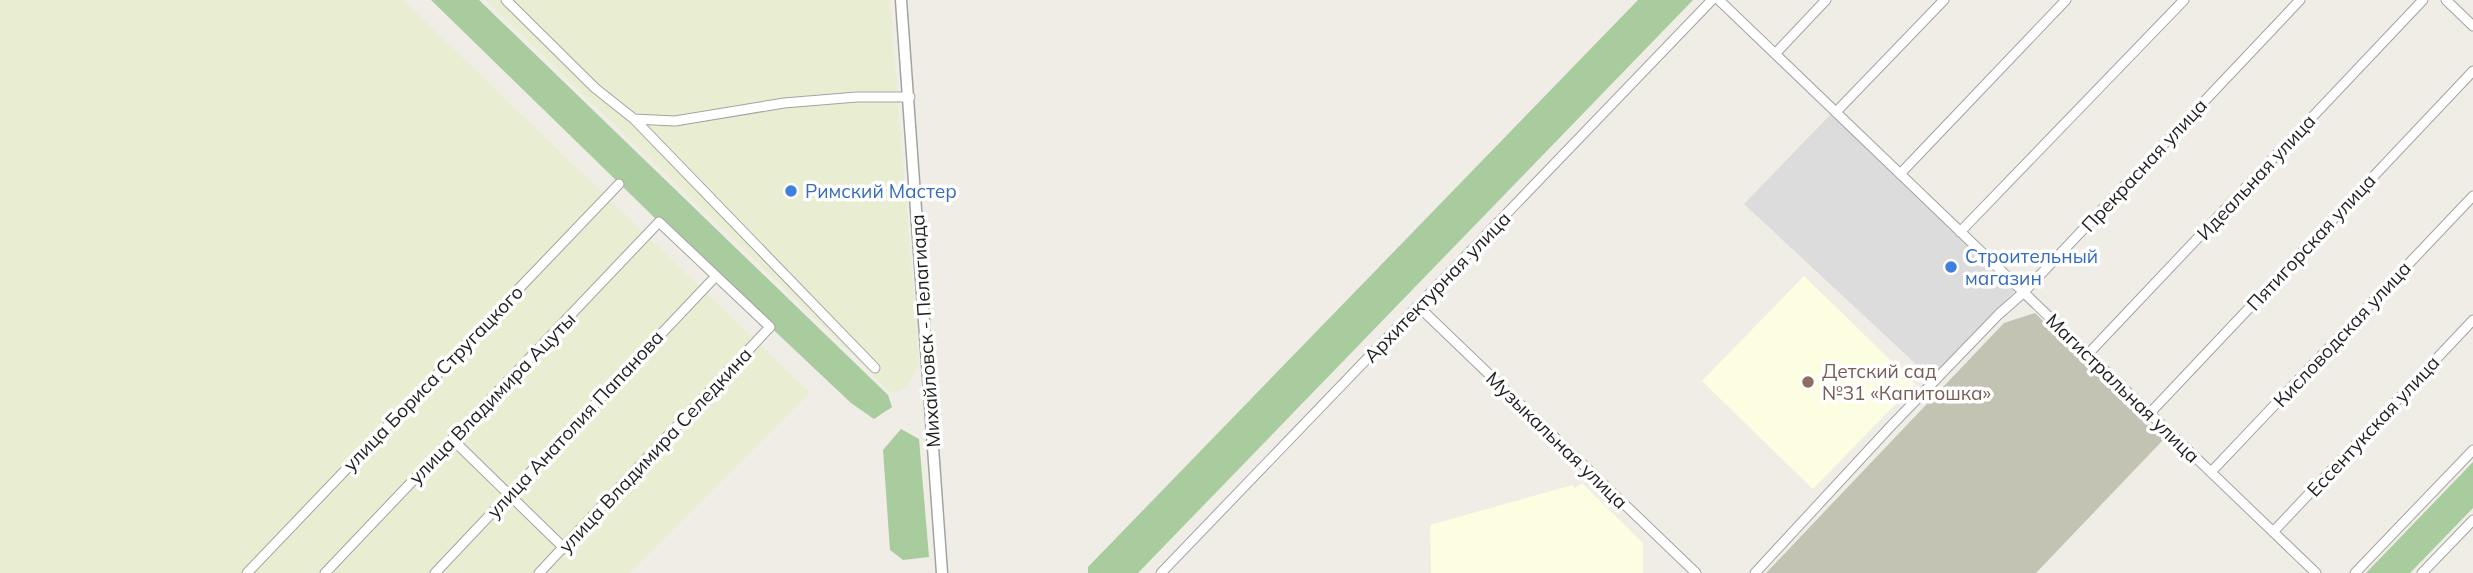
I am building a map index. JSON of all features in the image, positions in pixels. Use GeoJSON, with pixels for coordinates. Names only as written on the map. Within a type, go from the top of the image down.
{"type":"FeatureCollection","features":[{"type":"Feature","properties":{"kind":"street"},"geometry":{"type":"LineString","coordinates":[[506,0],[595,88],[634,119],[875,368]]}},
{"type":"Feature","properties":{"kind":"street","name":"Михайловск - Пелагиада"},"geometry":{"type":"LineString","coordinates":[[901,0],[942,573]]}},
{"type":"Feature","properties":{"kind":"street","name":"Архитектурная улица"},"geometry":{"type":"LineString","coordinates":[[1161,573],[1713,0]]}},
{"type":"Feature","properties":{"kind":"street","name":"Магистральная улица"},"geometry":{"type":"LineString","coordinates":[[1719,0],[2316,573]]}},
{"type":"Feature","properties":{"kind":"street"},"geometry":{"type":"LineString","coordinates":[[1775,54],[1826,0]]}},
{"type":"Feature","properties":{"kind":"street"},"geometry":{"type":"LineString","coordinates":[[1836,112],[1944,0]]}},
{"type":"Feature","properties":{"kind":"street"},"geometry":{"type":"LineString","coordinates":[[1900,174],[2066,0]]}},
{"type":"Feature","properties":{"kind":"street"},"geometry":{"type":"LineString","coordinates":[[1960,232],[2184,0]]}},
{"type":"Feature","properties":{"kind":"street","name":"Прекрасная улица"},"geometry":{"type":"LineString","coordinates":[[1755,573],[1890,427],[1999,314],[2023,293],[2300,0]]}},
{"type":"Feature","properties":{"kind":"street","name":"Идеальная улица"},"geometry":{"type":"LineString","coordinates":[[2088,354],[2423,0]]}},
{"type":"Feature","properties":{"kind":"street"},"geometry":{"type":"LineString","coordinates":[[2446,0],[2473,26]]}},
{"type":"Feature","properties":{"kind":"street","name":"Пятигорская улица"},"geometry":{"type":"LineString","coordinates":[[2150,413],[2473,71]]}},
{"type":"Feature","properties":{"kind":"street"},"geometry":{"type":"LineString","coordinates":[[634,119],[676,121],[784,103],[910,97]]}},
{"type":"Feature","properties":{"kind":"street","name":"улица Бориса Стругацкого"},"geometry":{"type":"LineString","coordinates":[[247,573],[619,184]]}},
{"type":"Feature","properties":{"kind":"street","name":"Кисловодская улица"},"geometry":{"type":"LineString","coordinates":[[2211,472],[2473,196]]}},
{"type":"Feature","properties":{"kind":"street","name":"улица Владимира Ацуты"},"geometry":{"type":"LineString","coordinates":[[325,573],[659,222],[716,276]]}},
{"type":"Feature","properties":{"kind":"street","name":"улица Владимира Селедкина"},"geometry":{"type":"LineString","coordinates":[[539,573],[770,327],[716,276]]}},
{"type":"Feature","properties":{"kind":"street","name":"улица Анатолия Папанова"},"geometry":{"type":"LineString","coordinates":[[435,573],[716,276]]}},
{"type":"Feature","properties":{"kind":"street","name":"Музыкальная улица"},"geometry":{"type":"LineString","coordinates":[[1419,307],[1696,573]]}},
{"type":"Feature","properties":{"kind":"street","name":"Ессентукская улица"},"geometry":{"type":"LineString","coordinates":[[2273,532],[2473,320]]}},
{"type":"Feature","properties":{"kind":"street"},"geometry":{"type":"LineString","coordinates":[[452,439],[563,547]]}},
{"type":"Feature","properties":{"kind":"street"},"geometry":{"type":"LineString","coordinates":[[2355,573],[2473,450]]}},
{"type":"Feature","properties":{"kind":"street"},"geometry":{"type":"LineString","coordinates":[[2427,571],[2473,520]]}},
{"type":"Feature","properties":{"kind":"shaded area"},"geometry":{"type":"Polygon","coordinates":[[[0,0],[403,0],[810,393],[630,573],[0,573],[0,0]]]}},
{"type":"Feature","properties":{"kind":"shaded area"},"geometry":{"type":"Polygon","coordinates":[[[486,0],[890,0],[919,364],[906,388],[892,393],[486,0]]]}},
{"type":"Feature","properties":{"kind":"shaded area"},"geometry":{"type":"Polygon","coordinates":[[[1831,114],[2014,289],[1932,379],[1744,204],[1831,114]]]}},
{"type":"Feature","properties":{"kind":"shaded area","name":"Детский сад №31 «Капитошка»"},"geometry":{"type":"Polygon","coordinates":[[[1804,276],[1915,384],[1813,489],[1702,381],[1804,276]]]}},
{"type":"Feature","properties":{"kind":"shaded area"},"geometry":{"type":"Polygon","coordinates":[[[2035,313],[2164,439],[2036,573],[1766,573],[2004,323],[2035,313]]]}},
{"type":"Feature","properties":{"kind":"shaded area"},"geometry":{"type":"Polygon","coordinates":[[[1582,483],[1643,543],[1643,573],[1431,573],[1430,525],[1572,485],[1575,488],[1582,483]]]}},
{"type":"Feature","properties":{"kind":"green space"},"geometry":{"type":"Polygon","coordinates":[[[431,0],[479,0],[888,395],[892,407],[874,419],[851,403],[659,222],[431,0]]]}},
{"type":"Feature","properties":{"kind":"green space"},"geometry":{"type":"Polygon","coordinates":[[[1638,0],[1693,0],[1138,573],[1088,573],[1088,567],[1638,0]]]}},
{"type":"Feature","properties":{"kind":"green space"},"geometry":{"type":"Polygon","coordinates":[[[901,429],[919,439],[929,557],[903,560],[890,550],[883,450],[901,429]]]}},
{"type":"Feature","properties":{"kind":"green space"},"geometry":{"type":"Polygon","coordinates":[[[2473,462],[2473,508],[2410,573],[2366,573],[2473,462]]]}},
{"type":"Feature","properties":{"kind":"place","name":"Римский Мастер"},"geometry":{"type":"Point","coordinates":[791,191]}},
{"type":"Feature","properties":{"kind":"place","name":"Строительный магазин"},"geometry":{"type":"Point","coordinates":[1951,267]}},
{"type":"Feature","properties":{"kind":"place","name":"Детский сад №31 «Капитошка»"},"geometry":{"type":"Point","coordinates":[1808,382]}}]}
